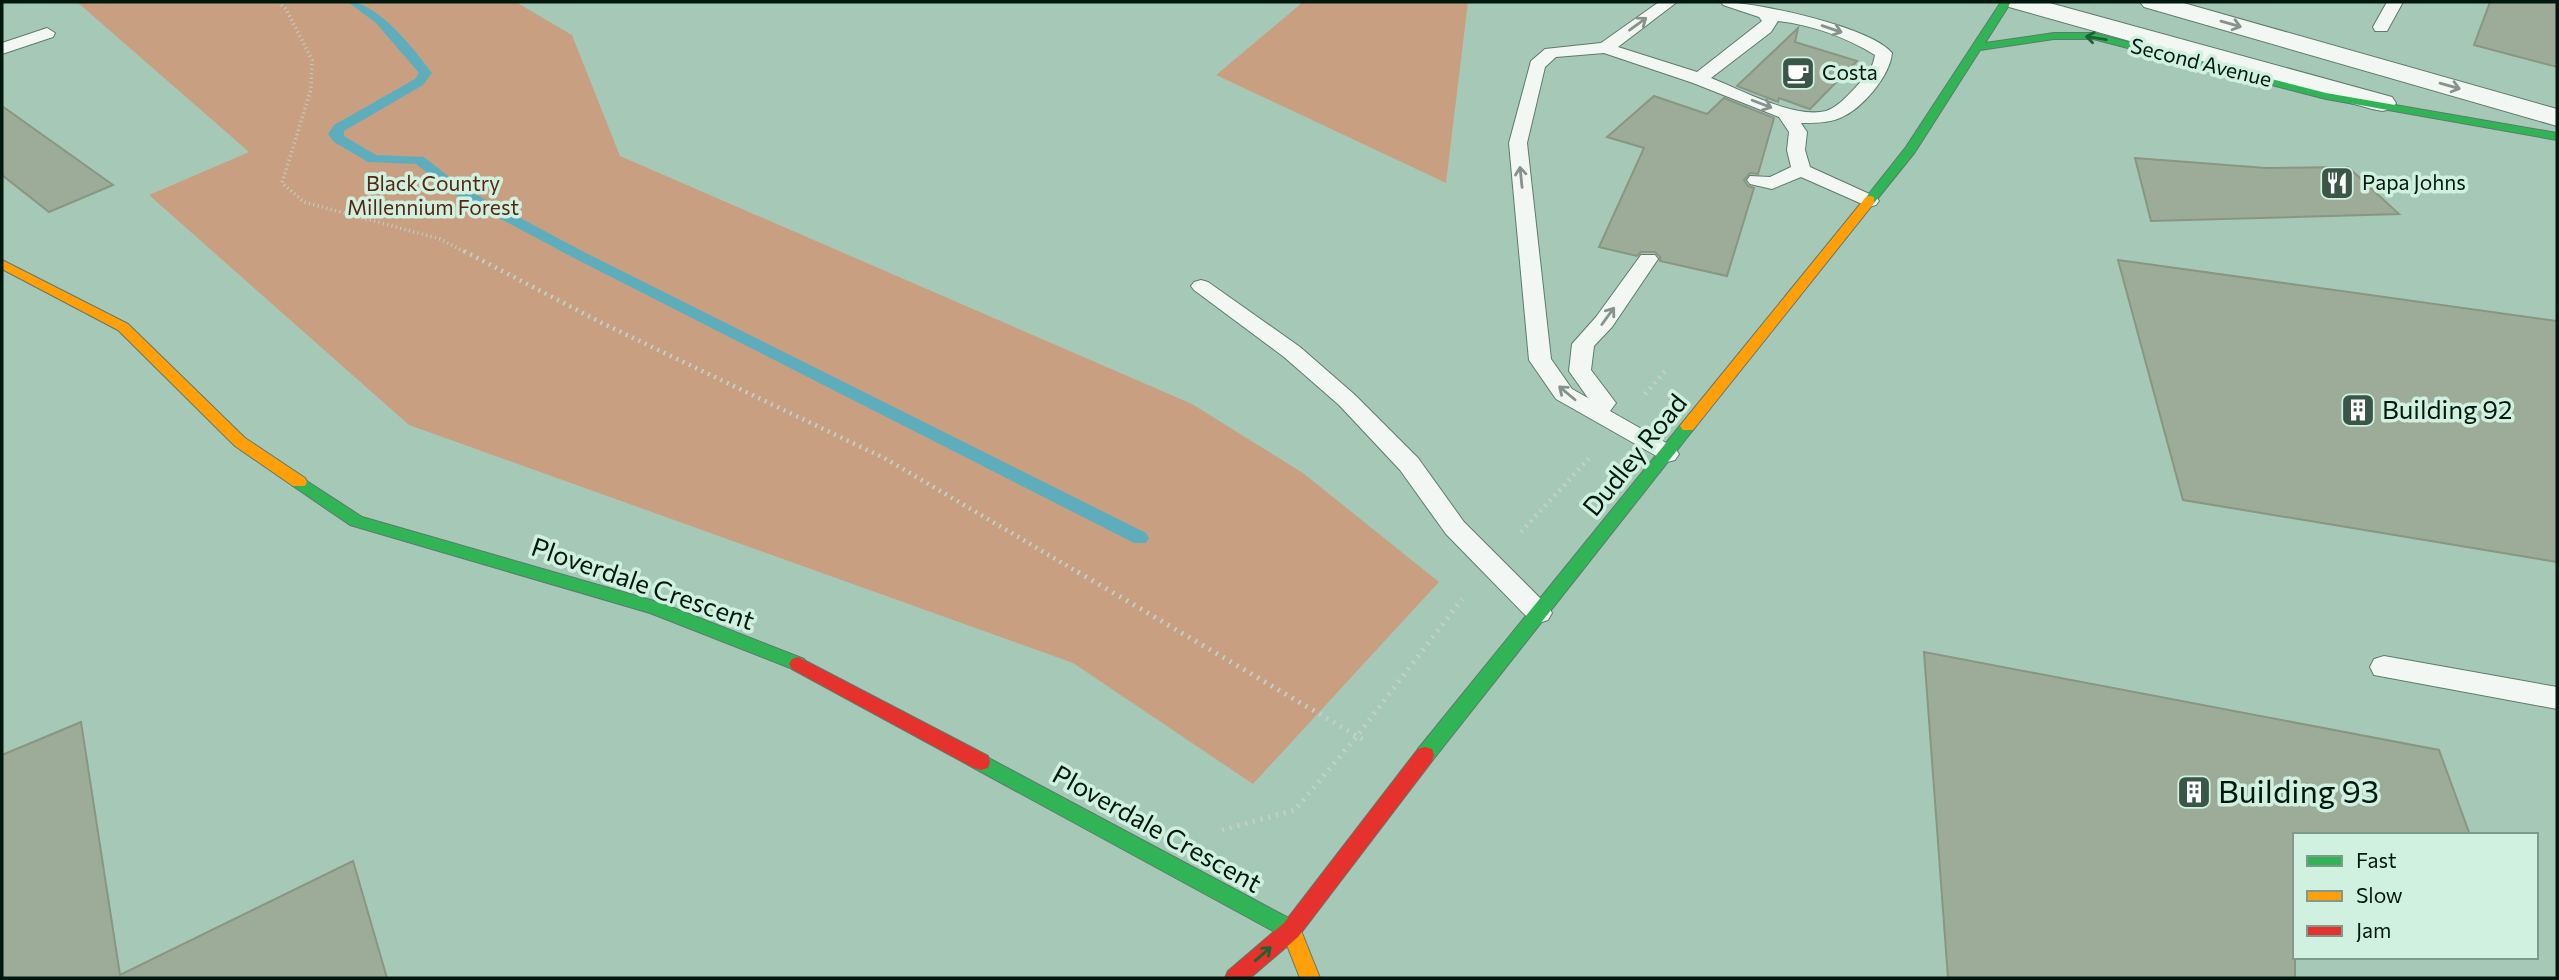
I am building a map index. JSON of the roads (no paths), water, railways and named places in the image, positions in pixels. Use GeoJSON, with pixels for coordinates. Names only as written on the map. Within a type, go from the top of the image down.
{"type":"FeatureCollection","features":[{"type":"Feature","properties":{"kind":"street","name":"Dudley Road"},"geometry":{"type":"LineString","coordinates":[[1235,978],[1291,930],[1413,769],[1869,201],[1910,149],[2006,2]]}},
{"type":"Feature","properties":{"kind":"street","name":"Second Avenue"},"geometry":{"type":"LineString","coordinates":[[2018,2],[2425,115]]}},
{"type":"Feature","properties":{"kind":"street","name":"Second Avenue"},"geometry":{"type":"LineString","coordinates":[[2159,3],[2557,118]]}},
{"type":"Feature","properties":{"kind":"street","name":"Second Avenue"},"geometry":{"type":"LineString","coordinates":[[1975,48],[2054,36],[2093,36],[2326,96],[2557,137]]}},
{"type":"Feature","properties":{"kind":"street","name":"Ploverdale Crescent"},"geometry":{"type":"LineString","coordinates":[[2,264],[123,327],[240,442],[356,521],[655,608],[808,668],[1291,930]]}},
{"type":"Feature","properties":{"kind":"street"},"geometry":{"type":"LineString","coordinates":[[1291,930],[1310,978]]}},
{"type":"Feature","properties":{"kind":"lane"},"geometry":{"type":"LineString","coordinates":[[1605,48],[1669,2]]}},
{"type":"Feature","properties":{"kind":"lane"},"geometry":{"type":"LineString","coordinates":[[1729,2],[1765,14],[1802,18],[1865,40],[1884,53],[1883,67],[1848,108],[1825,118],[1788,117]]}},
{"type":"Feature","properties":{"kind":"lane"},"geometry":{"type":"LineString","coordinates":[[2381,27],[2395,2]]}},
{"type":"Feature","properties":{"kind":"lane"},"geometry":{"type":"LineString","coordinates":[[1699,79],[1765,28],[1770,21],[1765,14]]}},
{"type":"Feature","properties":{"kind":"lane"},"geometry":{"type":"LineString","coordinates":[[2,49],[47,33]]}},
{"type":"Feature","properties":{"kind":"lane"},"geometry":{"type":"LineString","coordinates":[[1667,454],[1564,394],[1540,360],[1518,143],[1537,65],[1551,53],[1605,48],[1699,79],[1785,113],[1798,132],[1796,150],[1801,170]]}},
{"type":"Feature","properties":{"kind":"lane"},"geometry":{"type":"LineString","coordinates":[[1756,180],[1772,183],[1801,170],[1869,201]]}},
{"type":"Feature","properties":{"kind":"lane"},"geometry":{"type":"LineString","coordinates":[[1597,413],[1604,403],[1580,370],[1583,344],[1604,322],[1648,258]]}},
{"type":"Feature","properties":{"kind":"lane"},"geometry":{"type":"LineString","coordinates":[[1201,285],[1292,352],[1347,400],[1409,464],[1455,528],[1539,613]]}},
{"type":"Feature","properties":{"kind":"lane"},"geometry":{"type":"LineString","coordinates":[[2384,667],[2557,698]]}},
{"type":"Feature","properties":{"kind":"waterway"},"geometry":{"type":"LineString","coordinates":[[354,2],[380,21],[426,73],[419,82],[339,128],[335,134],[339,139],[373,159],[419,160],[457,190],[577,254],[1140,538]]}},
{"type":"Feature","properties":{"kind":"place","name":"Costa"},"geometry":{"type":"Point","coordinates":[1798,73]}},
{"type":"Feature","properties":{"kind":"place","name":"Papa Johns"},"geometry":{"type":"Point","coordinates":[2337,183]}},
{"type":"Feature","properties":{"kind":"place","name":"Building 92"},"geometry":{"type":"Point","coordinates":[2358,410]}},
{"type":"Feature","properties":{"kind":"place","name":"Building 93"},"geometry":{"type":"Point","coordinates":[2194,792]}},
{"type":"Feature","properties":{"kind":"park label","name":"Black Country Millennium Forest"},"geometry":{"type":"Point","coordinates":[433,196]}}]}
